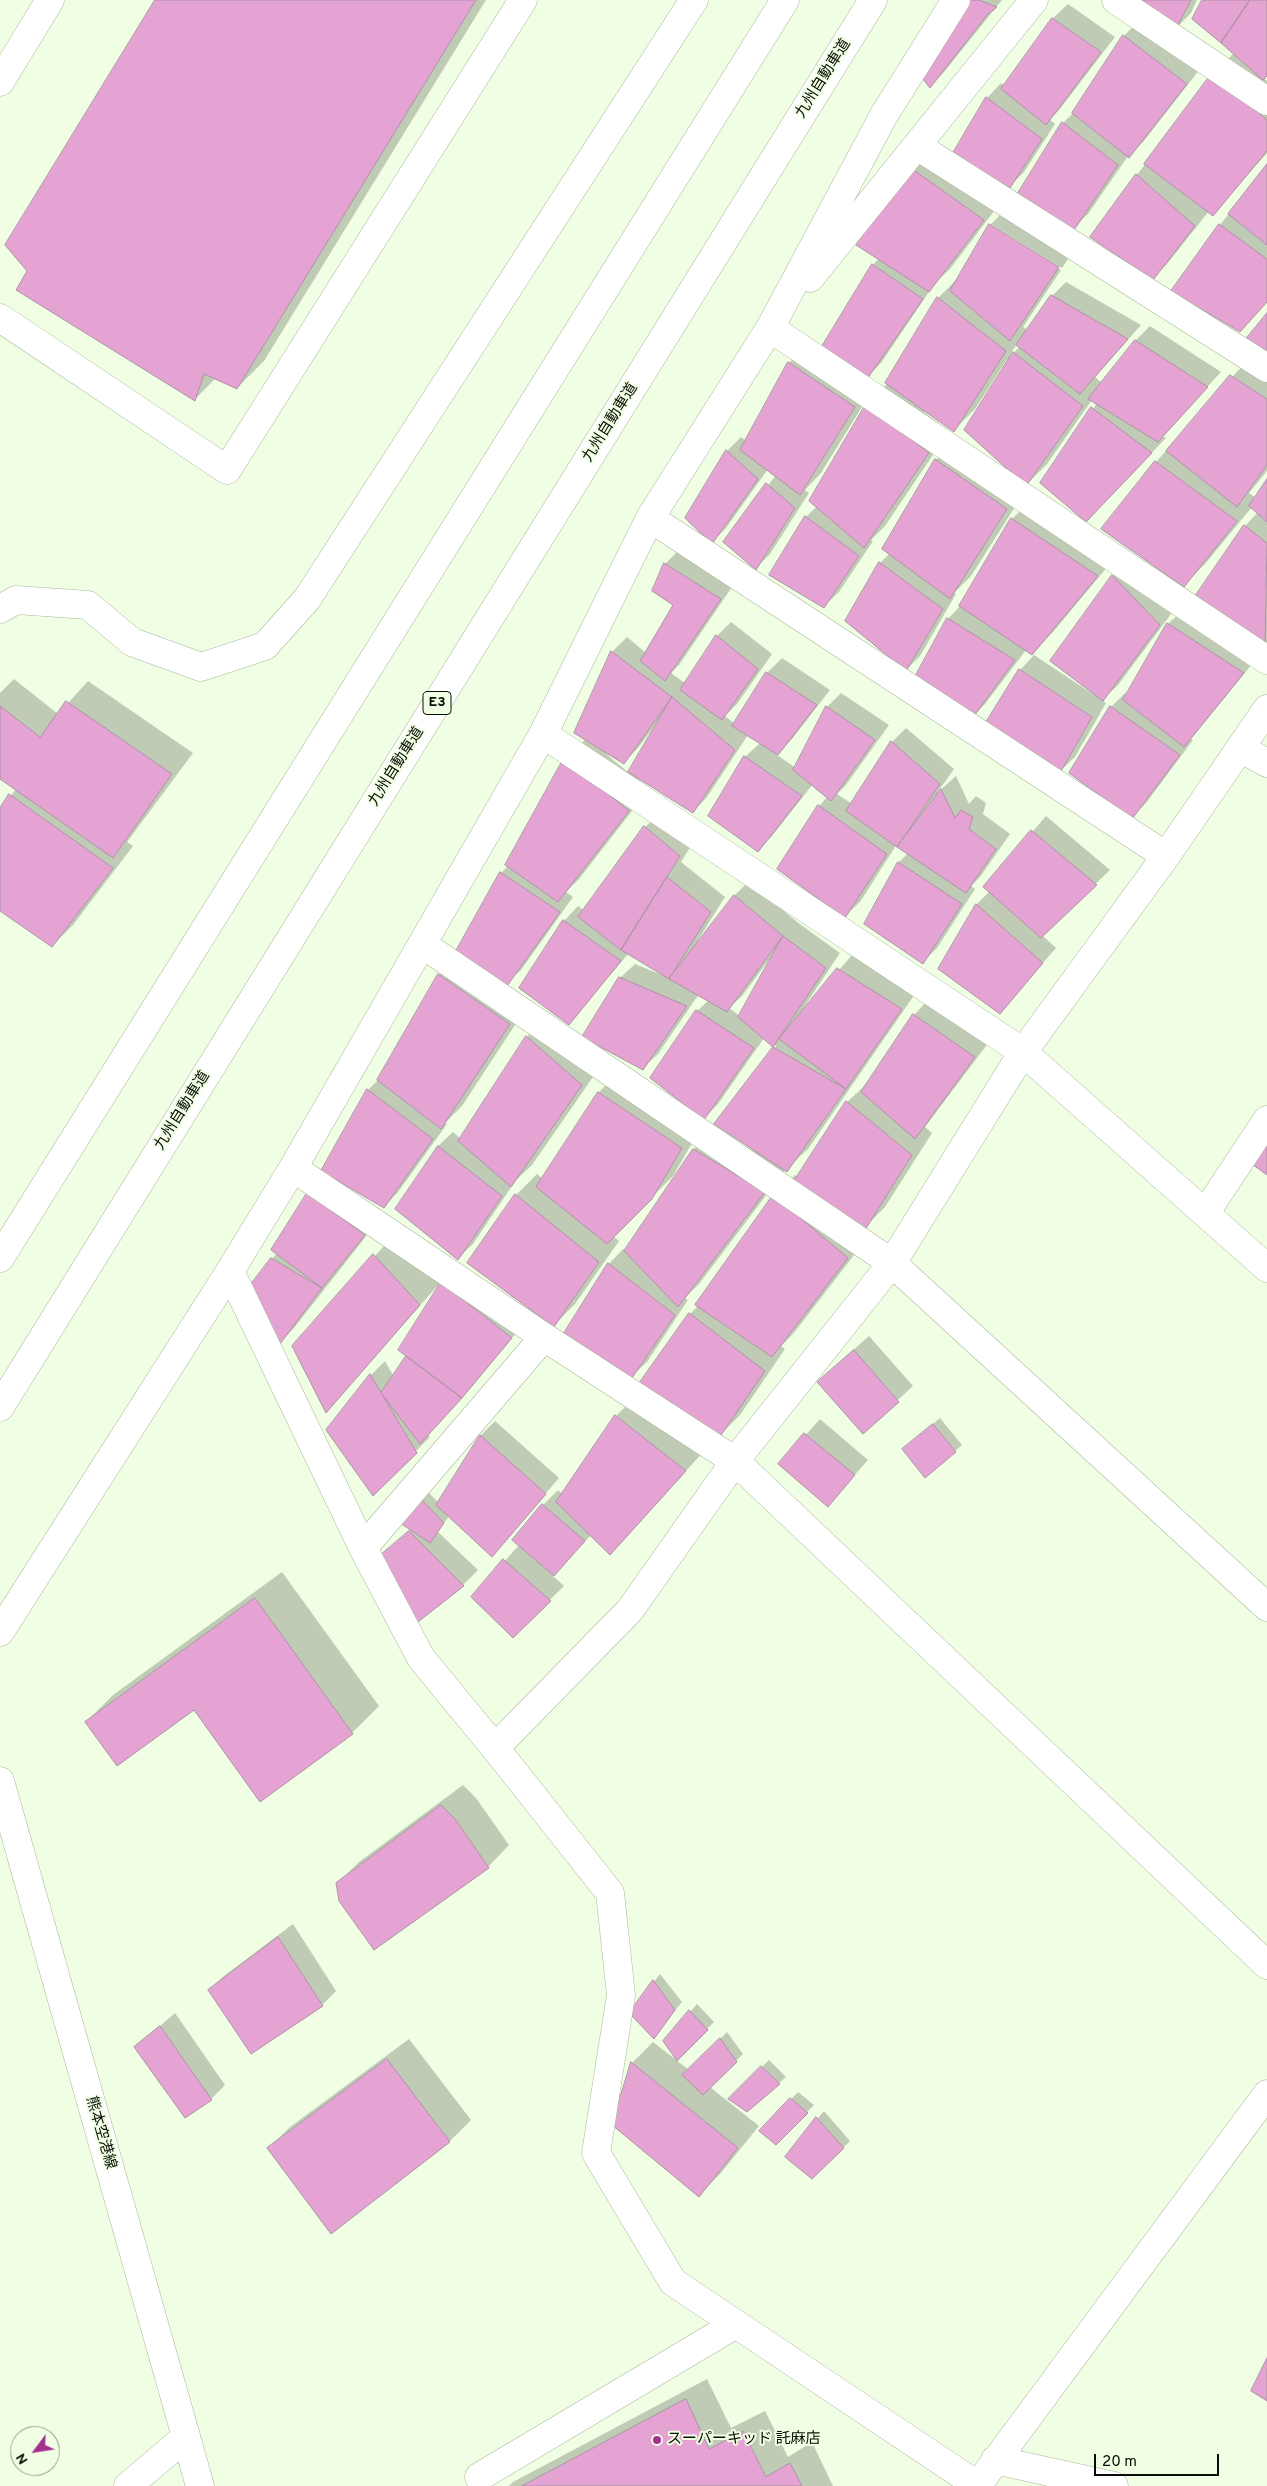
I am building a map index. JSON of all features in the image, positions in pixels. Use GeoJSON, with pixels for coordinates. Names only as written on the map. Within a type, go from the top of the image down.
{"type":"FeatureCollection","features":[{"type":"Feature","properties":{"kind":"main road"},"geometry":{"type":"LineString","coordinates":[[0,82],[50,0]]}},
{"type":"Feature","properties":{"kind":"main road"},"geometry":{"type":"LineString","coordinates":[[0,318],[227,470],[523,0]]}},
{"type":"Feature","properties":{"kind":"main road"},"geometry":{"type":"LineString","coordinates":[[0,609],[16,600],[88,605],[132,642],[202,667],[265,646],[307,599],[694,0]]}},
{"type":"Feature","properties":{"kind":"main road"},"geometry":{"type":"LineString","coordinates":[[0,1258],[785,0]]}},
{"type":"Feature","properties":{"kind":"main road","name":"九州自動車道"},"geometry":{"type":"LineString","coordinates":[[0,1406],[873,0]]}},
{"type":"Feature","properties":{"kind":"main road"},"geometry":{"type":"LineString","coordinates":[[0,1632],[230,1272],[293,1168],[543,734],[650,518],[770,328],[884,115],[956,0]]}},
{"type":"Feature","properties":{"kind":"main road"},"geometry":{"type":"LineString","coordinates":[[770,328],[1034,0]]}},
{"type":"Feature","properties":{"kind":"main road"},"geometry":{"type":"LineString","coordinates":[[1116,0],[1267,101]]}},
{"type":"Feature","properties":{"kind":"main road"},"geometry":{"type":"LineString","coordinates":[[917,146],[1267,368]]}},
{"type":"Feature","properties":{"kind":"main road"},"geometry":{"type":"LineString","coordinates":[[770,328],[1267,660]]}},
{"type":"Feature","properties":{"kind":"main road"},"geometry":{"type":"LineString","coordinates":[[650,518],[1166,856]]}},
{"type":"Feature","properties":{"kind":"main road"},"geometry":{"type":"LineString","coordinates":[[495,1748],[630,1610],[735,1461],[892,1263],[1023,1052],[1166,856],[1267,709]]}},
{"type":"Feature","properties":{"kind":"main road"},"geometry":{"type":"LineString","coordinates":[[543,734],[1023,1052],[1267,1268]]}},
{"type":"Feature","properties":{"kind":"main road"},"geometry":{"type":"LineString","coordinates":[[1240,748],[1267,763]]}},
{"type":"Feature","properties":{"kind":"main road"},"geometry":{"type":"LineString","coordinates":[[422,944],[892,1263],[1267,1608]]}},
{"type":"Feature","properties":{"kind":"main road"},"geometry":{"type":"LineString","coordinates":[[1206,1212],[1267,1120]]}},
{"type":"Feature","properties":{"kind":"main road"},"geometry":{"type":"LineString","coordinates":[[293,1168],[544,1337],[735,1461],[1267,1965]]}},
{"type":"Feature","properties":{"kind":"main road"},"geometry":{"type":"LineString","coordinates":[[230,1272],[362,1548],[421,1658],[610,1893],[621,1996],[596,2154],[673,2282],[977,2485],[1267,2094]]}},
{"type":"Feature","properties":{"kind":"main road"},"geometry":{"type":"LineString","coordinates":[[362,1548],[544,1337]]}},
{"type":"Feature","properties":{"kind":"main road","name":"熊本空港線"},"geometry":{"type":"LineString","coordinates":[[0,1780],[200,2486]]}},
{"type":"Feature","properties":{"kind":"main road"},"geometry":{"type":"LineString","coordinates":[[479,2477],[736,2324]]}},
{"type":"Feature","properties":{"kind":"main road"},"geometry":{"type":"LineString","coordinates":[[128,2486],[186,2437]]}},
{"type":"Feature","properties":{"kind":"main road"},"geometry":{"type":"LineString","coordinates":[[995,2460],[1114,2486]]}},
{"type":"Feature","properties":{"kind":"building"},"geometry":{"type":"Polygon","coordinates":[[[155,0],[476,0],[237,389],[204,374],[195,401],[16,290],[27,271],[5,245],[155,0]]]}},
{"type":"Feature","properties":{"kind":"building"},"geometry":{"type":"Polygon","coordinates":[[[967,0],[979,0],[997,7],[987,15],[930,88],[919,74],[967,0]]]}},
{"type":"Feature","properties":{"kind":"building"},"geometry":{"type":"Polygon","coordinates":[[[1138,0],[1191,0],[1176,29],[1138,0]]]}},
{"type":"Feature","properties":{"kind":"building"},"geometry":{"type":"Polygon","coordinates":[[[1202,0],[1250,0],[1221,43],[1192,19],[1202,0]]]}},
{"type":"Feature","properties":{"kind":"building"},"geometry":{"type":"Polygon","coordinates":[[[1250,0],[1267,0],[1267,76],[1263,80],[1221,43],[1250,0]]]}},
{"type":"Feature","properties":{"kind":"building"},"geometry":{"type":"Polygon","coordinates":[[[1052,18],[1101,52],[1046,125],[1001,89],[1052,18]]]}},
{"type":"Feature","properties":{"kind":"building"},"geometry":{"type":"Polygon","coordinates":[[[1123,35],[1187,84],[1129,158],[1072,113],[1123,35]]]}},
{"type":"Feature","properties":{"kind":"building"},"geometry":{"type":"Polygon","coordinates":[[[1212,73],[1267,120],[1267,151],[1213,216],[1144,164],[1212,73]]]}},
{"type":"Feature","properties":{"kind":"building"},"geometry":{"type":"Polygon","coordinates":[[[986,97],[1042,139],[1010,188],[953,153],[986,97]]]}},
{"type":"Feature","properties":{"kind":"building"},"geometry":{"type":"Polygon","coordinates":[[[1062,122],[1118,165],[1074,230],[1018,193],[1062,122]]]}},
{"type":"Feature","properties":{"kind":"building"},"geometry":{"type":"Polygon","coordinates":[[[1267,164],[1267,245],[1228,214],[1267,164]]]}},
{"type":"Feature","properties":{"kind":"building"},"geometry":{"type":"Polygon","coordinates":[[[911,168],[984,220],[929,292],[856,245],[911,168]]]}},
{"type":"Feature","properties":{"kind":"building"},"geometry":{"type":"Polygon","coordinates":[[[1136,174],[1195,226],[1153,280],[1090,237],[1136,174]]]}},
{"type":"Feature","properties":{"kind":"building"},"geometry":{"type":"Polygon","coordinates":[[[989,224],[1059,267],[1010,341],[950,291],[989,224]]]}},
{"type":"Feature","properties":{"kind":"building"},"geometry":{"type":"Polygon","coordinates":[[[1219,224],[1267,259],[1267,302],[1240,332],[1171,291],[1219,224]]]}},
{"type":"Feature","properties":{"kind":"building"},"geometry":{"type":"Polygon","coordinates":[[[872,264],[923,299],[867,379],[821,348],[872,264]]]}},
{"type":"Feature","properties":{"kind":"building"},"geometry":{"type":"Polygon","coordinates":[[[1051,295],[1128,339],[1080,394],[1016,345],[1051,295]]]}},
{"type":"Feature","properties":{"kind":"building"},"geometry":{"type":"Polygon","coordinates":[[[937,297],[1006,351],[954,432],[885,383],[937,297]]]}},
{"type":"Feature","properties":{"kind":"building"},"geometry":{"type":"Polygon","coordinates":[[[1267,313],[1267,351],[1246,339],[1267,313]]]}},
{"type":"Feature","properties":{"kind":"building"},"geometry":{"type":"Polygon","coordinates":[[[1135,340],[1208,387],[1158,442],[1088,399],[1135,340]]]}},
{"type":"Feature","properties":{"kind":"building"},"geometry":{"type":"Polygon","coordinates":[[[1013,352],[1083,406],[1026,486],[964,430],[1013,352]]]}},
{"type":"Feature","properties":{"kind":"building"},"geometry":{"type":"Polygon","coordinates":[[[788,362],[855,407],[800,495],[740,450],[788,362]]]}},
{"type":"Feature","properties":{"kind":"building"},"geometry":{"type":"Polygon","coordinates":[[[1230,375],[1267,399],[1267,465],[1237,507],[1166,451],[1230,375]]]}},
{"type":"Feature","properties":{"kind":"building"},"geometry":{"type":"Polygon","coordinates":[[[866,404],[929,453],[864,548],[809,501],[866,404]]]}},
{"type":"Feature","properties":{"kind":"building"},"geometry":{"type":"Polygon","coordinates":[[[1091,407],[1152,453],[1086,522],[1040,483],[1091,407]]]}},
{"type":"Feature","properties":{"kind":"building"},"geometry":{"type":"Polygon","coordinates":[[[726,450],[758,479],[712,544],[685,518],[726,450]]]}},
{"type":"Feature","properties":{"kind":"building"},"geometry":{"type":"Polygon","coordinates":[[[935,459],[1007,509],[950,599],[882,549],[935,459]]]}},
{"type":"Feature","properties":{"kind":"building"},"geometry":{"type":"Polygon","coordinates":[[[1155,461],[1237,521],[1184,587],[1101,529],[1155,461]]]}},
{"type":"Feature","properties":{"kind":"building"},"geometry":{"type":"Polygon","coordinates":[[[1267,479],[1267,522],[1249,506],[1267,479]]]}},
{"type":"Feature","properties":{"kind":"building"},"geometry":{"type":"Polygon","coordinates":[[[766,483],[795,508],[756,570],[723,542],[766,483]]]}},
{"type":"Feature","properties":{"kind":"building"},"geometry":{"type":"Polygon","coordinates":[[[805,516],[859,556],[824,608],[769,575],[805,516]]]}},
{"type":"Feature","properties":{"kind":"building"},"geometry":{"type":"Polygon","coordinates":[[[1011,518],[1098,576],[1032,655],[959,606],[1011,518]]]}},
{"type":"Feature","properties":{"kind":"building"},"geometry":{"type":"Polygon","coordinates":[[[1244,525],[1267,543],[1265,647],[1196,595],[1244,525]]]}},
{"type":"Feature","properties":{"kind":"building"},"geometry":{"type":"Polygon","coordinates":[[[879,562],[943,609],[906,671],[845,621],[879,562]]]}},
{"type":"Feature","properties":{"kind":"building"},"geometry":{"type":"Polygon","coordinates":[[[664,563],[721,599],[665,681],[640,661],[673,605],[652,591],[664,563]]]}},
{"type":"Feature","properties":{"kind":"building"},"geometry":{"type":"Polygon","coordinates":[[[1112,575],[1160,625],[1103,701],[1050,661],[1112,575]]]}},
{"type":"Feature","properties":{"kind":"building"},"geometry":{"type":"Polygon","coordinates":[[[947,618],[1015,660],[971,720],[916,675],[947,618]]]}},
{"type":"Feature","properties":{"kind":"building"},"geometry":{"type":"Polygon","coordinates":[[[1167,623],[1244,673],[1184,747],[1123,700],[1167,623]]]}},
{"type":"Feature","properties":{"kind":"building"},"geometry":{"type":"Polygon","coordinates":[[[716,635],[758,669],[722,720],[680,690],[716,635]]]}},
{"type":"Feature","properties":{"kind":"building"},"geometry":{"type":"Polygon","coordinates":[[[611,651],[672,697],[624,764],[574,733],[611,651]]]}},
{"type":"Feature","properties":{"kind":"building"},"geometry":{"type":"Polygon","coordinates":[[[1019,669],[1092,717],[1060,773],[985,724],[1019,669]]]}},
{"type":"Feature","properties":{"kind":"building"},"geometry":{"type":"Polygon","coordinates":[[[766,672],[817,705],[778,755],[732,726],[766,672]]]}},
{"type":"Feature","properties":{"kind":"building"},"geometry":{"type":"Polygon","coordinates":[[[672,697],[735,750],[693,813],[628,772],[672,697]]]}},
{"type":"Feature","properties":{"kind":"building"},"geometry":{"type":"Polygon","coordinates":[[[66,701],[172,774],[113,858],[0,779],[0,706],[40,737],[66,701]]]}},
{"type":"Feature","properties":{"kind":"building"},"geometry":{"type":"Polygon","coordinates":[[[826,706],[875,740],[831,801],[793,770],[826,706]]]}},
{"type":"Feature","properties":{"kind":"building"},"geometry":{"type":"Polygon","coordinates":[[[1110,706],[1180,755],[1132,819],[1069,773],[1110,706]]]}},
{"type":"Feature","properties":{"kind":"building"},"geometry":{"type":"Polygon","coordinates":[[[891,741],[940,784],[897,847],[846,811],[891,741]]]}},
{"type":"Feature","properties":{"kind":"building"},"geometry":{"type":"Polygon","coordinates":[[[744,756],[802,796],[758,852],[708,816],[744,756]]]}},
{"type":"Feature","properties":{"kind":"building"},"geometry":{"type":"Polygon","coordinates":[[[564,758],[629,811],[558,902],[505,865],[564,758]]]}},
{"type":"Feature","properties":{"kind":"building"},"geometry":{"type":"Polygon","coordinates":[[[941,789],[955,818],[961,810],[973,817],[969,829],[996,849],[966,893],[897,847],[941,789]]]}},
{"type":"Feature","properties":{"kind":"building"},"geometry":{"type":"Polygon","coordinates":[[[9,794],[113,868],[52,947],[0,911],[0,808],[9,794]]]}},
{"type":"Feature","properties":{"kind":"building"},"geometry":{"type":"Polygon","coordinates":[[[818,805],[887,854],[845,918],[777,869],[818,805]]]}},
{"type":"Feature","properties":{"kind":"building"},"geometry":{"type":"Polygon","coordinates":[[[644,826],[680,856],[621,950],[578,917],[644,826]]]}},
{"type":"Feature","properties":{"kind":"building"},"geometry":{"type":"Polygon","coordinates":[[[1031,830],[1097,885],[1041,938],[983,887],[1031,830]]]}},
{"type":"Feature","properties":{"kind":"building"},"geometry":{"type":"Polygon","coordinates":[[[898,862],[962,904],[923,964],[864,924],[898,862]]]}},
{"type":"Feature","properties":{"kind":"building"},"geometry":{"type":"Polygon","coordinates":[[[500,872],[560,912],[507,986],[456,951],[500,872]]]}},
{"type":"Feature","properties":{"kind":"building"},"geometry":{"type":"Polygon","coordinates":[[[667,877],[711,912],[669,979],[621,950],[667,877]]]}},
{"type":"Feature","properties":{"kind":"building"},"geometry":{"type":"Polygon","coordinates":[[[734,895],[783,936],[727,1012],[669,979],[734,895]]]}},
{"type":"Feature","properties":{"kind":"building"},"geometry":{"type":"Polygon","coordinates":[[[976,904],[1043,963],[1000,1014],[938,969],[976,904]]]}},
{"type":"Feature","properties":{"kind":"building"},"geometry":{"type":"Polygon","coordinates":[[[563,920],[621,961],[569,1025],[519,988],[563,920]]]}},
{"type":"Feature","properties":{"kind":"building"},"geometry":{"type":"Polygon","coordinates":[[[783,936],[826,968],[773,1047],[738,1017],[783,936]]]}},
{"type":"Feature","properties":{"kind":"building"},"geometry":{"type":"Polygon","coordinates":[[[837,968],[902,1009],[846,1089],[779,1039],[837,968]]]}},
{"type":"Feature","properties":{"kind":"building"},"geometry":{"type":"Polygon","coordinates":[[[438,974],[510,1024],[441,1129],[377,1080],[438,974]]]}},
{"type":"Feature","properties":{"kind":"building"},"geometry":{"type":"Polygon","coordinates":[[[619,977],[687,1006],[643,1070],[582,1037],[619,977]]]}},
{"type":"Feature","properties":{"kind":"building"},"geometry":{"type":"Polygon","coordinates":[[[696,1010],[754,1048],[704,1120],[650,1078],[696,1010]]]}},
{"type":"Feature","properties":{"kind":"building"},"geometry":{"type":"Polygon","coordinates":[[[913,1014],[975,1057],[915,1139],[861,1092],[913,1014]]]}},
{"type":"Feature","properties":{"kind":"building"},"geometry":{"type":"Polygon","coordinates":[[[526,1036],[582,1085],[511,1187],[458,1141],[526,1036]]]}},
{"type":"Feature","properties":{"kind":"building"},"geometry":{"type":"Polygon","coordinates":[[[773,1047],[846,1089],[787,1172],[714,1124],[773,1047]]]}},
{"type":"Feature","properties":{"kind":"building"},"geometry":{"type":"Polygon","coordinates":[[[367,1089],[433,1139],[384,1208],[321,1171],[367,1089]]]}},
{"type":"Feature","properties":{"kind":"building"},"geometry":{"type":"Polygon","coordinates":[[[598,1092],[682,1148],[652,1199],[607,1244],[536,1187],[598,1092]]]}},
{"type":"Feature","properties":{"kind":"building"},"geometry":{"type":"Polygon","coordinates":[[[846,1101],[912,1155],[865,1230],[794,1181],[846,1101]]]}},
{"type":"Feature","properties":{"kind":"building"},"geometry":{"type":"Polygon","coordinates":[[[1267,1127],[1267,1175],[1245,1159],[1267,1127]]]}},
{"type":"Feature","properties":{"kind":"building"},"geometry":{"type":"Polygon","coordinates":[[[438,1146],[502,1196],[458,1260],[395,1209],[438,1146]]]}},
{"type":"Feature","properties":{"kind":"building"},"geometry":{"type":"Polygon","coordinates":[[[693,1149],[765,1192],[678,1307],[624,1251],[693,1149]]]}},
{"type":"Feature","properties":{"kind":"building"},"geometry":{"type":"Polygon","coordinates":[[[307,1193],[365,1235],[322,1288],[271,1250],[307,1193]]]}},
{"type":"Feature","properties":{"kind":"building"},"geometry":{"type":"Polygon","coordinates":[[[515,1194],[599,1262],[554,1327],[467,1263],[515,1194]]]}},
{"type":"Feature","properties":{"kind":"building"},"geometry":{"type":"Polygon","coordinates":[[[773,1195],[848,1258],[772,1357],[695,1305],[773,1195]]]}},
{"type":"Feature","properties":{"kind":"building"},"geometry":{"type":"Polygon","coordinates":[[[373,1254],[420,1305],[326,1413],[292,1346],[373,1254]]]}},
{"type":"Feature","properties":{"kind":"building"},"geometry":{"type":"Polygon","coordinates":[[[271,1258],[322,1288],[280,1344],[251,1284],[271,1258]]]}},
{"type":"Feature","properties":{"kind":"building"},"geometry":{"type":"Polygon","coordinates":[[[608,1263],[675,1315],[632,1378],[564,1333],[608,1263]]]}},
{"type":"Feature","properties":{"kind":"building"},"geometry":{"type":"Polygon","coordinates":[[[441,1282],[512,1338],[462,1398],[398,1350],[441,1282]]]}},
{"type":"Feature","properties":{"kind":"building"},"geometry":{"type":"Polygon","coordinates":[[[689,1313],[765,1371],[719,1438],[638,1385],[689,1313]]]}},
{"type":"Feature","properties":{"kind":"building"},"geometry":{"type":"Polygon","coordinates":[[[854,1350],[899,1402],[863,1434],[817,1382],[854,1350]]]}},
{"type":"Feature","properties":{"kind":"building"},"geometry":{"type":"Polygon","coordinates":[[[406,1356],[462,1398],[420,1444],[381,1393],[406,1356]]]}},
{"type":"Feature","properties":{"kind":"building"},"geometry":{"type":"Polygon","coordinates":[[[370,1374],[417,1453],[373,1496],[326,1430],[370,1374]]]}},
{"type":"Feature","properties":{"kind":"building"},"geometry":{"type":"Polygon","coordinates":[[[615,1415],[686,1471],[610,1555],[556,1502],[615,1415]]]}},
{"type":"Feature","properties":{"kind":"building"},"geometry":{"type":"Polygon","coordinates":[[[933,1424],[956,1452],[925,1478],[902,1449],[933,1424]]]}},
{"type":"Feature","properties":{"kind":"building"},"geometry":{"type":"Polygon","coordinates":[[[804,1433],[855,1475],[828,1507],[778,1464],[804,1433]]]}},
{"type":"Feature","properties":{"kind":"building"},"geometry":{"type":"Polygon","coordinates":[[[480,1435],[546,1494],[492,1557],[436,1505],[480,1435]]]}},
{"type":"Feature","properties":{"kind":"building"},"geometry":{"type":"Polygon","coordinates":[[[417,1495],[444,1523],[430,1543],[400,1523],[417,1495]]]}},
{"type":"Feature","properties":{"kind":"building"},"geometry":{"type":"Polygon","coordinates":[[[542,1504],[585,1541],[554,1576],[512,1540],[542,1504]]]}},
{"type":"Feature","properties":{"kind":"building"},"geometry":{"type":"Polygon","coordinates":[[[409,1531],[464,1586],[414,1625],[377,1558],[409,1531]]]}},
{"type":"Feature","properties":{"kind":"building"},"geometry":{"type":"Polygon","coordinates":[[[503,1559],[551,1601],[513,1638],[471,1597],[503,1559]]]}},
{"type":"Feature","properties":{"kind":"building"},"geometry":{"type":"Polygon","coordinates":[[[255,1598],[353,1734],[260,1802],[194,1710],[117,1766],[85,1722],[255,1598]]]}},
{"type":"Feature","properties":{"kind":"building"},"geometry":{"type":"Polygon","coordinates":[[[441,1805],[455,1819],[489,1868],[374,1950],[339,1901],[336,1883],[441,1805]]]}},
{"type":"Feature","properties":{"kind":"building"},"geometry":{"type":"Polygon","coordinates":[[[278,1937],[323,2006],[251,2054],[208,1990],[278,1937]]]}},
{"type":"Feature","properties":{"kind":"building"},"geometry":{"type":"Polygon","coordinates":[[[653,1980],[675,2010],[654,2039],[629,2013],[653,1980]]]}},
{"type":"Feature","properties":{"kind":"building"},"geometry":{"type":"Polygon","coordinates":[[[689,2010],[708,2030],[677,2061],[663,2041],[689,2010]]]}},
{"type":"Feature","properties":{"kind":"building"},"geometry":{"type":"Polygon","coordinates":[[[160,2026],[212,2100],[185,2118],[134,2047],[160,2026]]]}},
{"type":"Feature","properties":{"kind":"building"},"geometry":{"type":"Polygon","coordinates":[[[720,2038],[737,2062],[703,2095],[682,2075],[720,2038]]]}},
{"type":"Feature","properties":{"kind":"building"},"geometry":{"type":"Polygon","coordinates":[[[387,2059],[450,2142],[331,2234],[267,2148],[387,2059]]]}},
{"type":"Feature","properties":{"kind":"building"},"geometry":{"type":"Polygon","coordinates":[[[631,2062],[738,2148],[699,2197],[612,2125],[631,2062]]]}},
{"type":"Feature","properties":{"kind":"building"},"geometry":{"type":"Polygon","coordinates":[[[761,2066],[780,2084],[747,2112],[728,2099],[761,2066]]]}},
{"type":"Feature","properties":{"kind":"building"},"geometry":{"type":"Polygon","coordinates":[[[790,2098],[808,2113],[776,2145],[759,2131],[790,2098]]]}},
{"type":"Feature","properties":{"kind":"building"},"geometry":{"type":"Polygon","coordinates":[[[816,2117],[844,2148],[812,2179],[785,2157],[816,2117]]]}},
{"type":"Feature","properties":{"kind":"building"},"geometry":{"type":"Polygon","coordinates":[[[1267,2358],[1267,2401],[1251,2391],[1267,2358]]]}},
{"type":"Feature","properties":{"kind":"building","name":"スーパーキッド 託麻店"},"geometry":{"type":"Polygon","coordinates":[[[686,2399],[709,2449],[743,2431],[766,2477],[790,2463],[802,2486],[522,2486],[686,2399]]]}},
{"type":"Feature","properties":{"kind":"place","name":"スーパーキッド 託麻店"},"geometry":{"type":"Point","coordinates":[657,2440]}}]}
